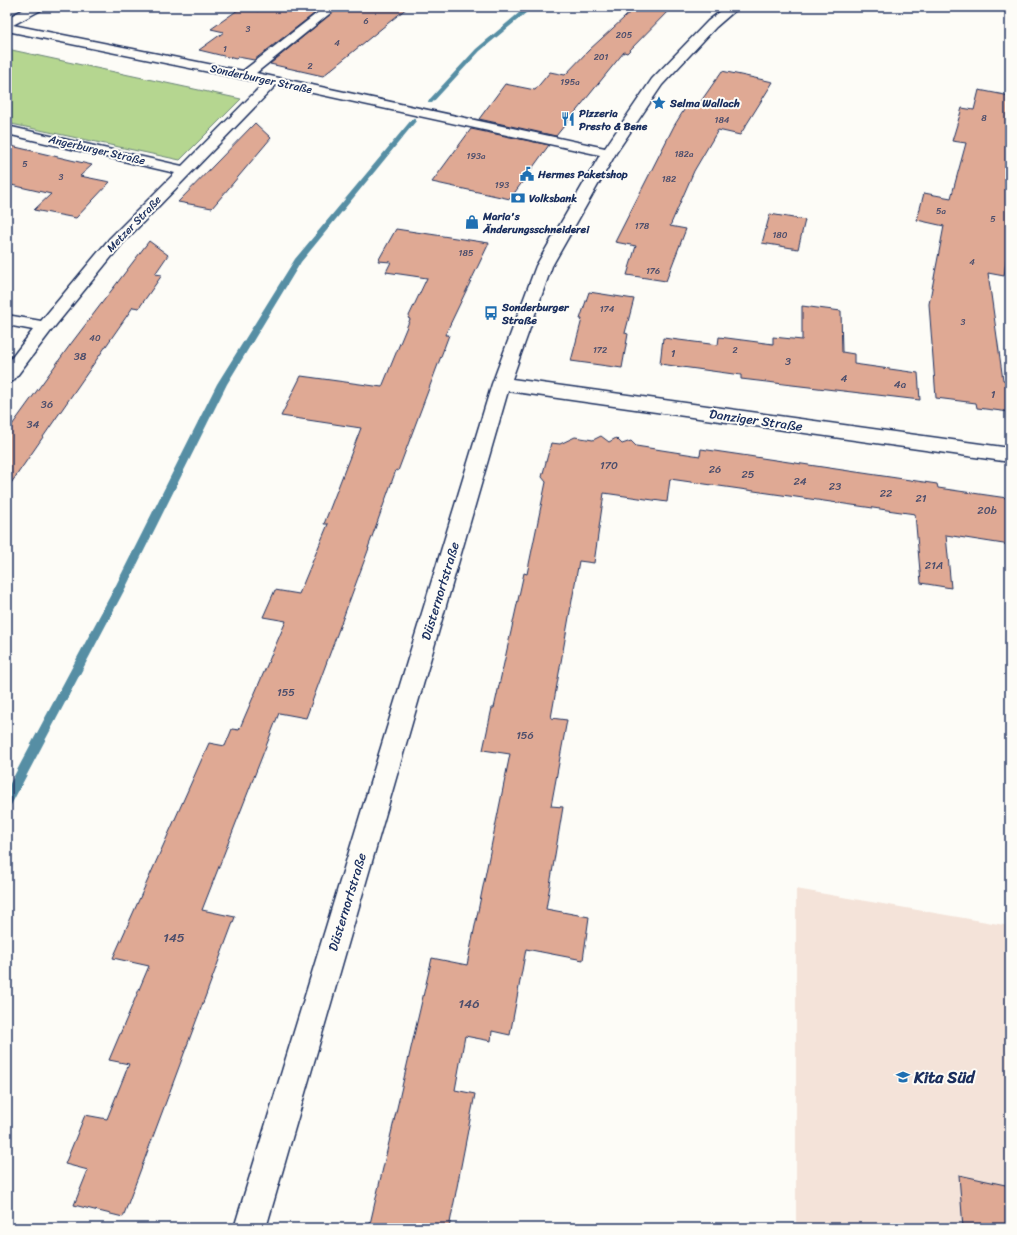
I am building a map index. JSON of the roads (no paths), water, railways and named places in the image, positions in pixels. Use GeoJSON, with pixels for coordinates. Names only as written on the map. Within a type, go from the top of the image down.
{"type":"FeatureCollection","features":[{"type":"Feature","properties":{"kind":"street"},"geometry":{"type":"LineString","coordinates":[[7,24],[37,7]]}},
{"type":"Feature","properties":{"kind":"street"},"geometry":{"type":"LineString","coordinates":[[246,76],[332,7]]}},
{"type":"Feature","properties":{"kind":"street","name":"Düsternortstraße"},"geometry":{"type":"LineString","coordinates":[[250,1228],[501,384],[544,266],[609,153],[657,82],[712,24],[733,7]]}},
{"type":"Feature","properties":{"kind":"street","name":"Sonderburger Straße"},"geometry":{"type":"LineString","coordinates":[[7,27],[273,81],[609,153]]}},
{"type":"Feature","properties":{"kind":"street","name":"Metzer Straße"},"geometry":{"type":"LineString","coordinates":[[7,377],[45,327],[116,241],[273,81]]}},
{"type":"Feature","properties":{"kind":"street","name":"Angerburger Straße"},"geometry":{"type":"LineString","coordinates":[[7,130],[186,170]]}},
{"type":"Feature","properties":{"kind":"street"},"geometry":{"type":"LineString","coordinates":[[7,320],[45,327]]}},
{"type":"Feature","properties":{"kind":"street","name":"Danziger Straße"},"geometry":{"type":"LineString","coordinates":[[501,384],[1010,456]]}},
{"type":"Feature","properties":{"kind":"waterway"},"geometry":{"type":"LineString","coordinates":[[430,102],[478,50],[530,7]]}},
{"type":"Feature","properties":{"kind":"waterway"},"geometry":{"type":"LineString","coordinates":[[7,801],[121,587],[222,384],[298,261],[414,120]]}},
{"type":"Feature","properties":{"kind":"place","name":"Selma Wallach"},"geometry":{"type":"Point","coordinates":[659,103]}},
{"type":"Feature","properties":{"kind":"place","name":"Pizzeria Presto & Bene"},"geometry":{"type":"Point","coordinates":[568,119]}},
{"type":"Feature","properties":{"kind":"place","name":"Hermes Paketshop"},"geometry":{"type":"Point","coordinates":[527,174]}},
{"type":"Feature","properties":{"kind":"place","name":"Volksbank"},"geometry":{"type":"Point","coordinates":[518,198]}},
{"type":"Feature","properties":{"kind":"place","name":"Maria's Änderungsschneiderei"},"geometry":{"type":"Point","coordinates":[472,222]}},
{"type":"Feature","properties":{"kind":"place","name":"Sonderburger Straße"},"geometry":{"type":"Point","coordinates":[491,313]}},
{"type":"Feature","properties":{"kind":"place","name":"Kita Süd"},"geometry":{"type":"Point","coordinates":[903,1077]}}]}
